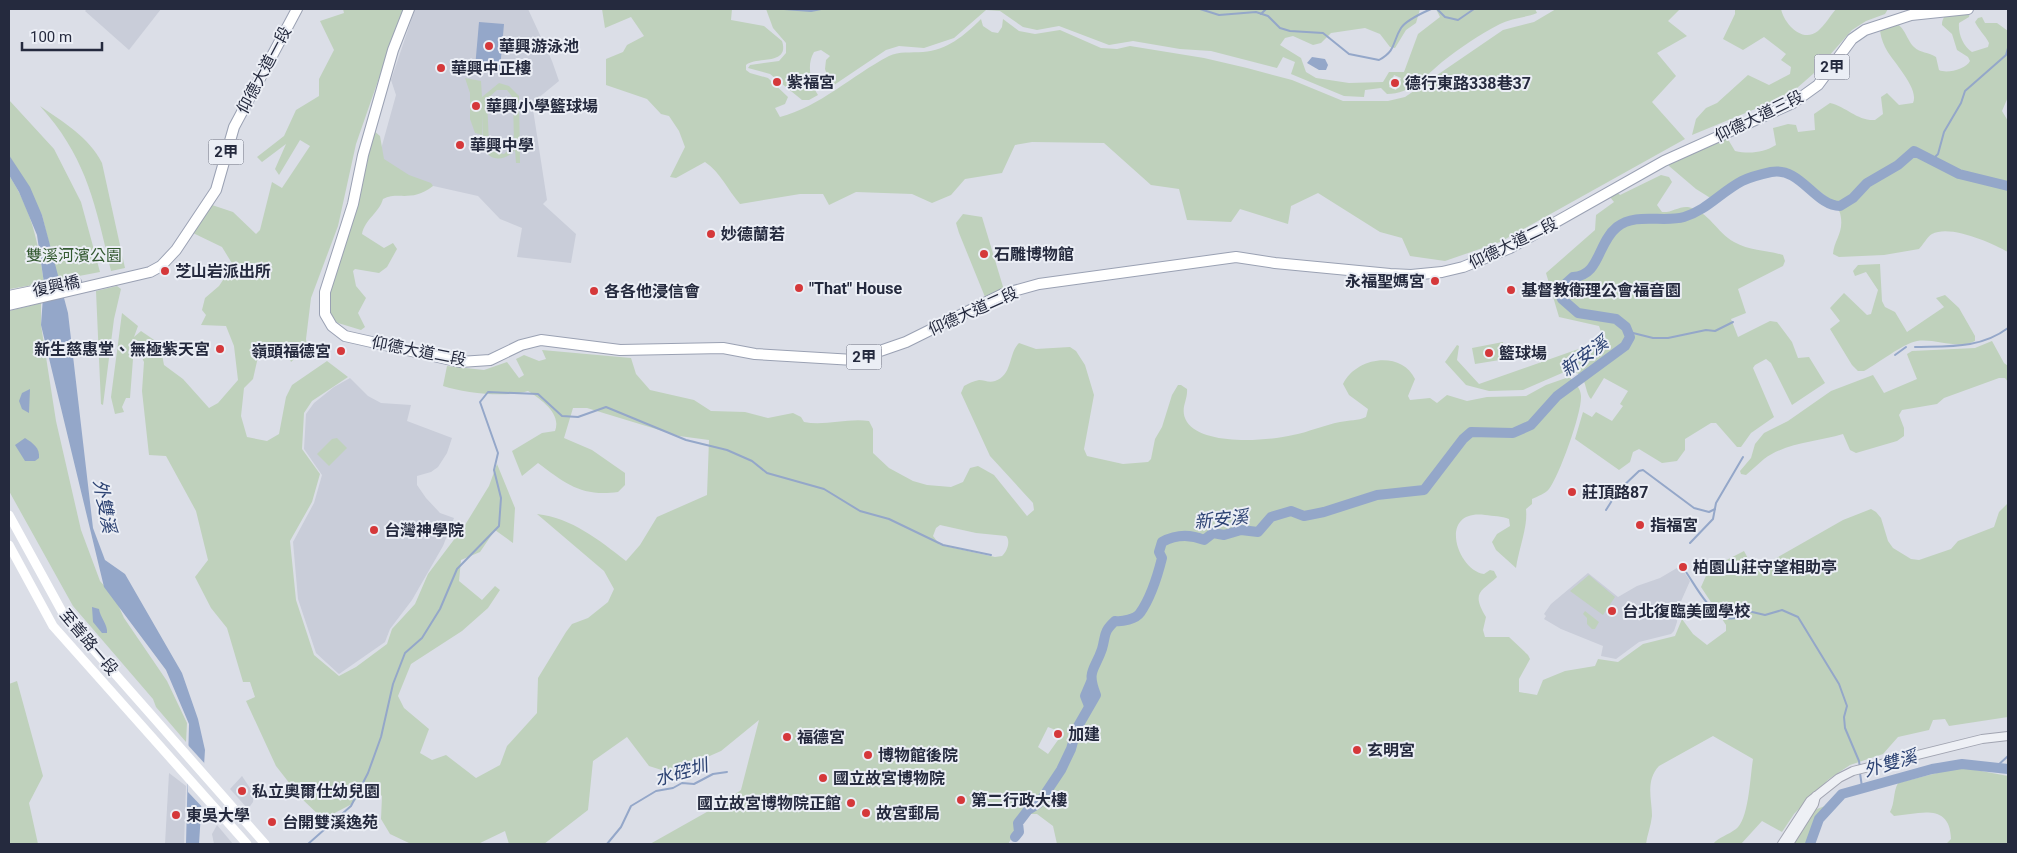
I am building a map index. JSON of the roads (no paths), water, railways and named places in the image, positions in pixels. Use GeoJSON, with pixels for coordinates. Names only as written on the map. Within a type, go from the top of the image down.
{"type":"FeatureCollection","features":[{"type":"Feature","properties":{"kind":"main road","name":"仰德大道一段"},"geometry":{"type":"LineString","coordinates":[[101,280],[154,270],[168,259],[216,190],[234,127],[298,9]]}},
{"type":"Feature","properties":{"kind":"main road","name":"仰德大道二段"},"geometry":{"type":"LineString","coordinates":[[409,9],[391,59],[363,154],[353,204],[337,261],[326,289],[325,314],[335,329],[345,336],[460,362],[490,360],[521,345],[541,340],[620,350],[723,348],[755,354],[854,360],[906,342],[1003,294],[1039,284],[1236,257],[1275,263],[1397,275],[1442,272],[1463,267],[1510,248],[1664,161],[1700,144]]}},
{"type":"Feature","properties":{"kind":"main road","name":"仰德大道三段"},"geometry":{"type":"LineString","coordinates":[[1700,144],[1793,103],[1818,85],[1852,39],[1865,30],[1911,15],[1968,9]]}},
{"type":"Feature","properties":{"kind":"main road","name":"復興橋"},"geometry":{"type":"LineString","coordinates":[[11,300],[101,280]]}},
{"type":"Feature","properties":{"kind":"main road","name":"至善路一段"},"geometry":{"type":"LineString","coordinates":[[9,515],[62,612],[265,844]]}},
{"type":"Feature","properties":{"kind":"main road","name":"至善路一段"},"geometry":{"type":"LineString","coordinates":[[9,545],[53,626],[247,844]]}},
{"type":"Feature","properties":{"kind":"street"},"geometry":{"type":"LineString","coordinates":[[1782,844],[1810,800],[1839,778],[1870,765],[1982,739],[2008,736]]}},
{"type":"Feature","properties":{"kind":"street"},"geometry":{"type":"LineString","coordinates":[[1788,844],[1814,804],[1816,796]]}},
{"type":"Feature","properties":{"kind":"water","name":"華興游泳池"},"geometry":{"type":"Polygon","coordinates":[[[479,22],[504,24],[500,70],[475,68],[479,22]]]}},
{"type":"Feature","properties":{"kind":"water"},"geometry":{"type":"Polygon","coordinates":[[[1312,57],[1325,59],[1328,65],[1326,70],[1319,70],[1307,63],[1312,57]]]}},
{"type":"Feature","properties":{"kind":"water","name":"外雙溪"},"geometry":{"type":"Polygon","coordinates":[[[9,155],[30,187],[42,215],[68,313],[93,528],[105,560],[125,574],[182,673],[198,719],[205,750],[199,844],[186,844],[189,724],[166,670],[104,587],[41,325],[44,283],[37,235],[19,192],[9,175],[9,155]]]}},
{"type":"Feature","properties":{"kind":"water"},"geometry":{"type":"Polygon","coordinates":[[[30,389],[29,413],[22,409],[19,401],[22,393],[30,389]]]}},
{"type":"Feature","properties":{"kind":"water"},"geometry":{"type":"Polygon","coordinates":[[[25,438],[38,451],[39,458],[35,461],[25,461],[15,445],[25,438]]]}},
{"type":"Feature","properties":{"kind":"water"},"geometry":{"type":"Polygon","coordinates":[[[92,607],[99,609],[107,633],[102,633],[93,622],[92,607]]]}},
{"type":"Feature","properties":{"kind":"waterway"},"geometry":{"type":"LineString","coordinates":[[784,9],[811,11],[821,9]]}},
{"type":"Feature","properties":{"kind":"waterway"},"geometry":{"type":"LineString","coordinates":[[1200,9],[1219,15],[1256,12],[1268,16],[1280,28],[1290,31],[1323,33],[1349,54],[1379,60],[1389,53],[1403,25],[1431,9]]}},
{"type":"Feature","properties":{"kind":"waterway"},"geometry":{"type":"LineString","coordinates":[[1261,14],[1266,9]]}},
{"type":"Feature","properties":{"kind":"waterway"},"geometry":{"type":"LineString","coordinates":[[1437,9],[1445,17],[1458,20],[1474,9]]}},
{"type":"Feature","properties":{"kind":"waterway"},"geometry":{"type":"LineString","coordinates":[[1932,160],[1938,154],[1944,132],[1961,103],[1965,91],[2006,55],[2008,48]]}},
{"type":"Feature","properties":{"kind":"waterway","name":"新安溪"},"geometry":{"type":"LineString","coordinates":[[1015,837],[1019,832],[1018,823],[1028,810],[1039,803],[1061,770],[1071,749],[1077,728],[1096,695],[1092,675],[1107,631],[1115,621],[1129,620],[1138,615],[1147,601],[1162,558],[1159,552],[1162,542],[1183,536],[1204,540],[1213,533],[1224,535],[1241,530],[1258,532],[1271,517],[1291,511],[1304,516],[1324,512],[1377,495],[1424,490],[1463,439],[1471,432],[1513,433],[1531,425],[1557,396],[1625,346],[1630,337],[1626,327],[1616,319],[1578,313],[1562,299],[1560,294],[1563,286],[1573,277],[1582,275],[1594,265],[1605,241],[1617,227],[1633,220],[1676,219],[1684,217],[1700,210],[1742,181],[1771,172],[1781,172],[1790,175],[1823,200],[1840,206],[1853,198],[1867,183],[1898,165],[1914,151],[1959,174],[2008,186]]}},
{"type":"Feature","properties":{"kind":"waterway"},"geometry":{"type":"LineString","coordinates":[[1629,332],[1653,338],[1668,338],[1706,330],[1715,331],[1733,322]]}},
{"type":"Feature","properties":{"kind":"waterway"},"geometry":{"type":"LineString","coordinates":[[1915,347],[1975,343],[1986,340],[2008,328]]}},
{"type":"Feature","properties":{"kind":"waterway"},"geometry":{"type":"LineString","coordinates":[[1895,355],[1906,347]]}},
{"type":"Feature","properties":{"kind":"waterway"},"geometry":{"type":"LineString","coordinates":[[308,844],[351,806],[368,773],[381,737],[393,684],[405,653],[422,638],[440,609],[457,569],[499,526],[501,498],[494,470],[498,453],[480,402],[488,392],[538,394],[562,416],[578,417],[606,407],[686,440],[727,450],[752,461],[767,473],[824,489],[860,511],[889,519],[943,545],[991,555]]}},
{"type":"Feature","properties":{"kind":"waterway"},"geometry":{"type":"LineString","coordinates":[[1690,543],[1713,519],[1716,503],[1743,457]]}},
{"type":"Feature","properties":{"kind":"waterway"},"geometry":{"type":"LineString","coordinates":[[1606,510],[1618,491],[1639,471],[1643,470],[1694,508],[1709,512],[1715,509]]}},
{"type":"Feature","properties":{"kind":"waterway"},"geometry":{"type":"LineString","coordinates":[[2008,561],[2008,581]]}},
{"type":"Feature","properties":{"kind":"waterway"},"geometry":{"type":"LineString","coordinates":[[1686,572],[1704,600],[1720,615],[1728,618],[1738,617],[1748,611],[1765,615],[1782,610],[1798,617],[1839,684],[1847,706],[1844,717],[1845,728],[1859,761],[1860,768]]}},
{"type":"Feature","properties":{"kind":"waterway","name":"新安溪"},"geometry":{"type":"LineString","coordinates":[[1089,706],[1085,696],[1091,682]]}},
{"type":"Feature","properties":{"kind":"waterway"},"geometry":{"type":"LineString","coordinates":[[1996,767],[2008,756]]}},
{"type":"Feature","properties":{"kind":"waterway","name":"外雙溪"},"geometry":{"type":"LineString","coordinates":[[1810,844],[1819,819],[1842,794],[1932,769],[1962,764],[2008,769]]}},
{"type":"Feature","properties":{"kind":"waterway","name":"水硿圳"},"geometry":{"type":"LineString","coordinates":[[607,844],[621,827],[631,806],[656,791],[673,788],[682,783],[694,784],[713,774],[727,772]]}},
{"type":"Feature","properties":{"kind":"waterway"},"geometry":{"type":"LineString","coordinates":[[1860,773],[1862,787]]}},
{"type":"Feature","properties":{"kind":"place","name":"華興游泳池"},"geometry":{"type":"Point","coordinates":[489,46]}},
{"type":"Feature","properties":{"kind":"place","name":"華興中正樓"},"geometry":{"type":"Point","coordinates":[441,68]}},
{"type":"Feature","properties":{"kind":"place","name":"紫福宮"},"geometry":{"type":"Point","coordinates":[777,82]}},
{"type":"Feature","properties":{"kind":"place","name":"德行東路338巷37"},"geometry":{"type":"Point","coordinates":[1395,83]}},
{"type":"Feature","properties":{"kind":"place","name":"華興小學籃球場"},"geometry":{"type":"Point","coordinates":[476,106]}},
{"type":"Feature","properties":{"kind":"place","name":"華興中學"},"geometry":{"type":"Point","coordinates":[460,145]}},
{"type":"Feature","properties":{"kind":"place","name":"妙德蘭若"},"geometry":{"type":"Point","coordinates":[711,234]}},
{"type":"Feature","properties":{"kind":"place","name":"石雕博物館"},"geometry":{"type":"Point","coordinates":[984,254]}},
{"type":"Feature","properties":{"kind":"place","name":"芝山岩派出所"},"geometry":{"type":"Point","coordinates":[165,271]}},
{"type":"Feature","properties":{"kind":"place","name":"永福聖媽宮"},"geometry":{"type":"Point","coordinates":[1435,281]}},
{"type":"Feature","properties":{"kind":"place","name":"\"That\" House"},"geometry":{"type":"Point","coordinates":[799,288]}},
{"type":"Feature","properties":{"kind":"place","name":"基督教衛理公會福音園"},"geometry":{"type":"Point","coordinates":[1511,290]}},
{"type":"Feature","properties":{"kind":"place","name":"各各他浸信會"},"geometry":{"type":"Point","coordinates":[594,291]}},
{"type":"Feature","properties":{"kind":"place","name":"新生慈惠堂、無極紫天宮"},"geometry":{"type":"Point","coordinates":[220,349]}},
{"type":"Feature","properties":{"kind":"place","name":"嶺頭福德宮"},"geometry":{"type":"Point","coordinates":[341,351]}},
{"type":"Feature","properties":{"kind":"place","name":"籃球場"},"geometry":{"type":"Point","coordinates":[1489,353]}},
{"type":"Feature","properties":{"kind":"place","name":"莊頂路87"},"geometry":{"type":"Point","coordinates":[1572,492]}},
{"type":"Feature","properties":{"kind":"place","name":"指福宮"},"geometry":{"type":"Point","coordinates":[1640,525]}},
{"type":"Feature","properties":{"kind":"place","name":"台灣神學院"},"geometry":{"type":"Point","coordinates":[374,530]}},
{"type":"Feature","properties":{"kind":"place","name":"柏園山莊守望相助亭"},"geometry":{"type":"Point","coordinates":[1683,567]}},
{"type":"Feature","properties":{"kind":"place","name":"台北復臨美國學校"},"geometry":{"type":"Point","coordinates":[1612,611]}},
{"type":"Feature","properties":{"kind":"place","name":"加建"},"geometry":{"type":"Point","coordinates":[1058,734]}},
{"type":"Feature","properties":{"kind":"place","name":"福德宮"},"geometry":{"type":"Point","coordinates":[787,737]}},
{"type":"Feature","properties":{"kind":"place","name":"玄明宮"},"geometry":{"type":"Point","coordinates":[1357,750]}},
{"type":"Feature","properties":{"kind":"place","name":"博物館後院"},"geometry":{"type":"Point","coordinates":[868,755]}},
{"type":"Feature","properties":{"kind":"place","name":"國立故宮博物院"},"geometry":{"type":"Point","coordinates":[823,778]}},
{"type":"Feature","properties":{"kind":"place","name":"私立奧爾仕幼兒園"},"geometry":{"type":"Point","coordinates":[242,791]}},
{"type":"Feature","properties":{"kind":"place","name":"第二行政大樓"},"geometry":{"type":"Point","coordinates":[961,800]}},
{"type":"Feature","properties":{"kind":"place","name":"國立故宮博物院正館"},"geometry":{"type":"Point","coordinates":[851,803]}},
{"type":"Feature","properties":{"kind":"place","name":"故宮郵局"},"geometry":{"type":"Point","coordinates":[866,813]}},
{"type":"Feature","properties":{"kind":"place","name":"東吳大學"},"geometry":{"type":"Point","coordinates":[176,815]}},
{"type":"Feature","properties":{"kind":"place","name":"台開雙溪逸苑"},"geometry":{"type":"Point","coordinates":[272,822]}},
{"type":"Feature","properties":{"kind":"park label","name":"雙溪河濱公園"},"geometry":{"type":"Point","coordinates":[74,255]}}]}
